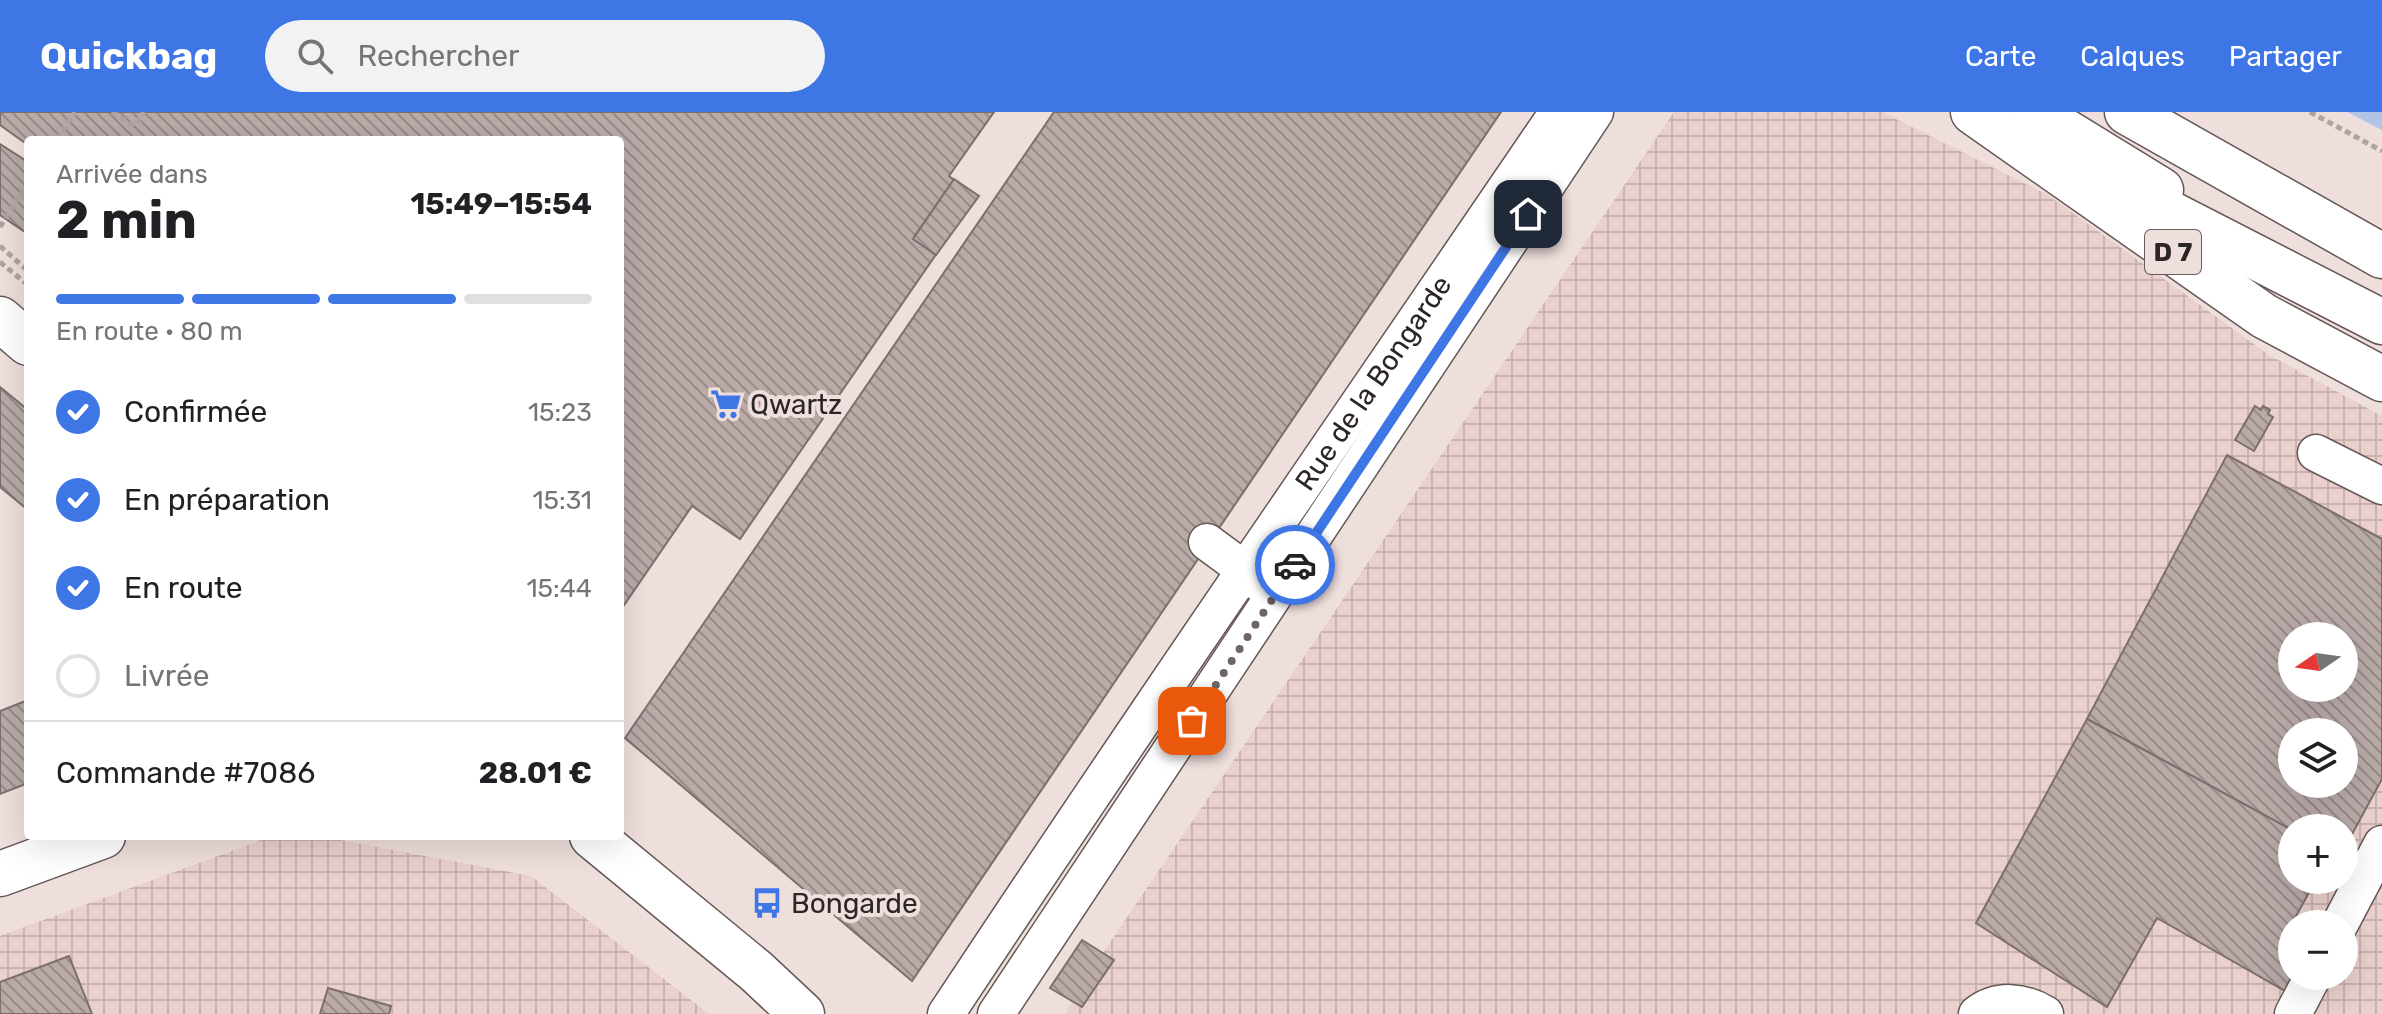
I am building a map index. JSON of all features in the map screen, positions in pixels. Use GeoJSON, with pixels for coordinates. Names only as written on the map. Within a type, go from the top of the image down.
{"type":"FeatureCollection","features":[{"type":"Feature","properties":{"kind":"main road"},"geometry":{"type":"LineString","coordinates":[[1973,112],[2382,322]]}},
{"type":"Feature","properties":{"kind":"main road","name":"D 7"},"geometry":{"type":"LineString","coordinates":[[1973,112],[2264,316],[2382,379]]}},
{"type":"Feature","properties":{"kind":"main road"},"geometry":{"type":"LineString","coordinates":[[2034,112],[2337,298]]}},
{"type":"Feature","properties":{"kind":"main road"},"geometry":{"type":"LineString","coordinates":[[2127,112],[2382,256]]}},
{"type":"Feature","properties":{"kind":"main road"},"geometry":{"type":"LineString","coordinates":[[0,319],[24,340]]}},
{"type":"Feature","properties":{"kind":"main road"},"geometry":{"type":"LineString","coordinates":[[0,874],[92,840]]}},
{"type":"Feature","properties":{"kind":"main road"},"geometry":{"type":"LineString","coordinates":[[597,840],[756,971],[802,1014]]}},
{"type":"Feature","properties":{"kind":"street","name":"Rue de la Bongarde"},"geometry":{"type":"LineString","coordinates":[[946,1014],[1079,811],[1558,112]]}},
{"type":"Feature","properties":{"kind":"street","name":"Rue de la Bongarde"},"geometry":{"type":"LineString","coordinates":[[996,1014],[1595,112]]}},
{"type":"Feature","properties":{"kind":"street"},"geometry":{"type":"LineString","coordinates":[[2316,453],[2382,486]]}},
{"type":"Feature","properties":{"kind":"street"},"geometry":{"type":"LineString","coordinates":[[1207,542],[1245,570],[1274,597]]}},
{"type":"Feature","properties":{"kind":"street"},"geometry":{"type":"LineString","coordinates":[[2347,910],[2382,844]]}},
{"type":"Feature","properties":{"kind":"street"},"geometry":{"type":"LineString","coordinates":[[2293,1014],[2306,990]]}},
{"type":"Feature","properties":{"kind":"street"},"geometry":{"type":"LineString","coordinates":[[1977,1014],[1988,1005],[2007,1003],[2032,1006],[2045,1014]]}},
{"type":"Feature","properties":{"kind":"path"},"geometry":{"type":"LineString","coordinates":[[60,136],[75,112]]}},
{"type":"Feature","properties":{"kind":"path"},"geometry":{"type":"LineString","coordinates":[[112,112],[134,126],[144,112]]}},
{"type":"Feature","properties":{"kind":"path"},"geometry":{"type":"LineString","coordinates":[[2310,112],[2382,151]]}},
{"type":"Feature","properties":{"kind":"path"},"geometry":{"type":"LineString","coordinates":[[0,227],[24,189]]}},
{"type":"Feature","properties":{"kind":"path"},"geometry":{"type":"LineString","coordinates":[[20,195],[24,198]]}},
{"type":"Feature","properties":{"kind":"path"},"geometry":{"type":"LineString","coordinates":[[0,246],[24,267]]}},
{"type":"Feature","properties":{"kind":"path"},"geometry":{"type":"LineString","coordinates":[[0,262],[24,282]]}},
{"type":"Feature","properties":{"kind":"shaded area"},"geometry":{"type":"Polygon","coordinates":[[[1674,112],[1882,112],[2048,195],[2269,355],[2382,416],[2382,1014],[1066,1014],[1077,991],[1674,112]]]}},
{"type":"Feature","properties":{"kind":"shaded area"},"geometry":{"type":"Polygon","coordinates":[[[261,840],[340,840],[531,876],[709,1014],[0,1014],[0,936],[261,840]]]}},
{"type":"Feature","properties":{"kind":"water"},"geometry":{"type":"Polygon","coordinates":[[[2347,112],[2382,112],[2382,130],[2347,112]]]}},
{"type":"Feature","properties":{"kind":"building","name":"Qwartz"},"geometry":{"type":"Polygon","coordinates":[[[0,112],[994,112],[949,176],[954,180],[914,237],[937,253],[740,539],[692,506],[624,605],[624,136],[24,136],[24,142],[0,125],[0,112]]]}},
{"type":"Feature","properties":{"kind":"building"},"geometry":{"type":"Polygon","coordinates":[[[1054,112],[1501,112],[912,981],[625,738],[1054,112]]]}},
{"type":"Feature","properties":{"kind":"building"},"geometry":{"type":"Polygon","coordinates":[[[0,144],[24,159],[24,231],[0,215],[0,144]]]}},
{"type":"Feature","properties":{"kind":"building"},"geometry":{"type":"Polygon","coordinates":[[[954,179],[979,196],[936,255],[913,239],[954,179]]]}},
{"type":"Feature","properties":{"kind":"building"},"geometry":{"type":"Polygon","coordinates":[[[0,387],[24,407],[24,507],[0,487],[0,387]]]}},
{"type":"Feature","properties":{"kind":"building"},"geometry":{"type":"Polygon","coordinates":[[[2255,406],[2270,410],[2268,414],[2273,417],[2254,451],[2235,440],[2255,406]]]}},
{"type":"Feature","properties":{"kind":"building"},"geometry":{"type":"Polygon","coordinates":[[[2227,455],[2382,539],[2382,779],[2358,823],[2358,814],[2278,814],[2278,822],[2087,719],[2227,455]]]}},
{"type":"Feature","properties":{"kind":"building"},"geometry":{"type":"Polygon","coordinates":[[[24,702],[24,785],[0,794],[0,711],[24,702]]]}},
{"type":"Feature","properties":{"kind":"building"},"geometry":{"type":"Polygon","coordinates":[[[2087,719],[2278,822],[2278,894],[2308,894],[2299,910],[2278,910],[2278,987],[2157,918],[2107,1007],[1976,923],[2087,719]]]}},
{"type":"Feature","properties":{"kind":"building"},"geometry":{"type":"Polygon","coordinates":[[[1082,940],[1114,960],[1082,1007],[1050,988],[1082,940]]]}},
{"type":"Feature","properties":{"kind":"building"},"geometry":{"type":"Polygon","coordinates":[[[69,956],[92,1014],[0,1014],[0,982],[69,956]]]}},
{"type":"Feature","properties":{"kind":"building"},"geometry":{"type":"Polygon","coordinates":[[[328,988],[391,1006],[389,1014],[320,1014],[328,988]]]}},
{"type":"Feature","properties":{"kind":"way so far"},"geometry":{"type":"LineString","coordinates":[[1192,721],[1295,565]]}},
{"type":"Feature","properties":{"kind":"place","name":"Qwartz"},"geometry":{"type":"Point","coordinates":[726,404]}},
{"type":"Feature","properties":{"kind":"place","name":"Bongarde"},"geometry":{"type":"Point","coordinates":[767,903]}},
{"type":"Feature","properties":{"kind":"route"},"geometry":{"type":"LineString","coordinates":[[1295,565],[1528,214]]}}]}
